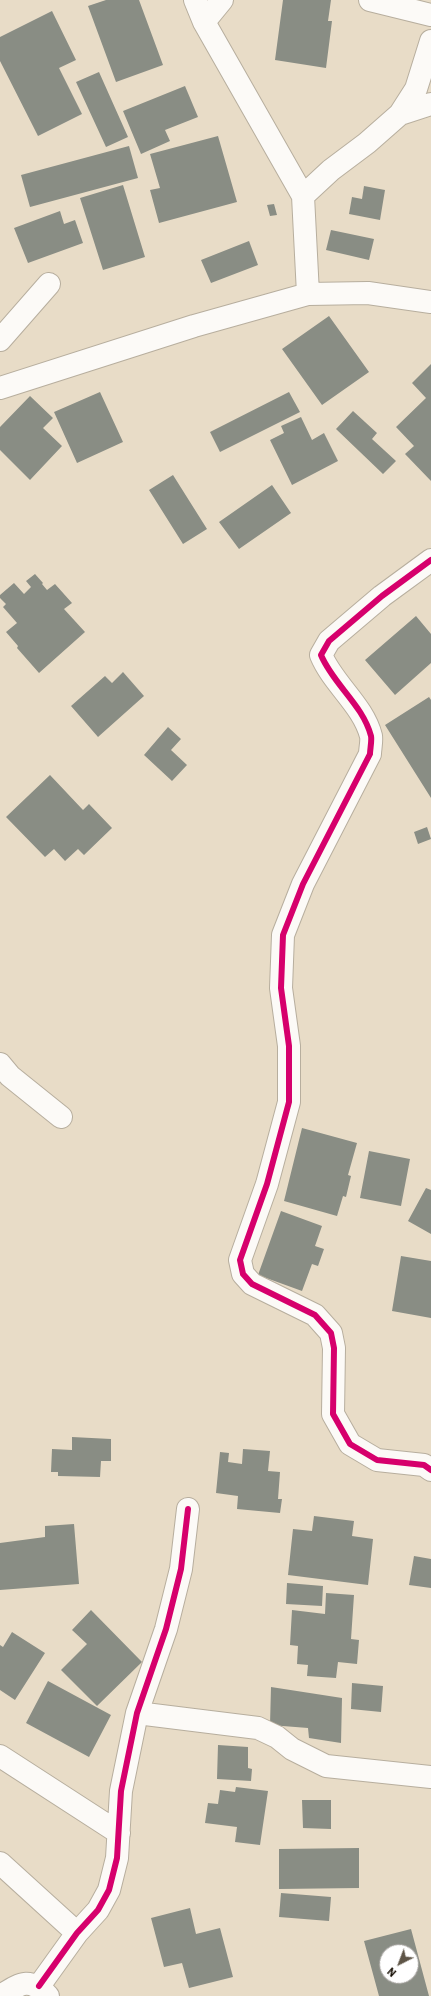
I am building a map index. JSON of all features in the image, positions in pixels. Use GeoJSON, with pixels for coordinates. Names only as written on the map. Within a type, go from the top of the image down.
{"type":"FeatureCollection","features":[{"type":"Feature","properties":{"kind":"street"},"geometry":{"type":"LineString","coordinates":[[196,0],[204,22],[304,196],[308,294]]}},
{"type":"Feature","properties":{"kind":"street"},"geometry":{"type":"LineString","coordinates":[[204,22],[222,0]]}},
{"type":"Feature","properties":{"kind":"street"},"geometry":{"type":"LineString","coordinates":[[370,0],[431,15]]}},
{"type":"Feature","properties":{"kind":"street"},"geometry":{"type":"LineString","coordinates":[[304,196],[331,170],[367,143],[400,114],[416,89],[431,41]]}},
{"type":"Feature","properties":{"kind":"street"},"geometry":{"type":"LineString","coordinates":[[400,114],[431,104]]}},
{"type":"Feature","properties":{"kind":"street"},"geometry":{"type":"LineString","coordinates":[[0,340],[49,284]]}},
{"type":"Feature","properties":{"kind":"street"},"geometry":{"type":"LineString","coordinates":[[0,387],[194,326],[308,294],[368,293],[431,302]]}},
{"type":"Feature","properties":{"kind":"street"},"geometry":{"type":"LineString","coordinates":[[431,560],[382,596],[329,641],[321,655],[327,670],[362,715],[371,737],[370,754],[303,884],[282,934],[281,988],[289,1046],[289,1102],[267,1184],[240,1260],[243,1274],[252,1284],[315,1315],[331,1333],[334,1348],[333,1414],[350,1444],[378,1460],[424,1466],[431,1470]]}},
{"type":"Feature","properties":{"kind":"street"},"geometry":{"type":"LineString","coordinates":[[0,1064],[10,1076],[61,1117]]}},
{"type":"Feature","properties":{"kind":"street"},"geometry":{"type":"LineString","coordinates":[[0,1996],[22,1984],[44,1991],[77,1933],[98,1910],[109,1890],[117,1858],[121,1791],[137,1713],[166,1629],[181,1569],[188,1509]]}},
{"type":"Feature","properties":{"kind":"street"},"geometry":{"type":"LineString","coordinates":[[137,1713],[258,1728],[277,1737],[292,1749],[326,1766],[431,1777]]}},
{"type":"Feature","properties":{"kind":"street"},"geometry":{"type":"LineString","coordinates":[[0,1756],[119,1833]]}},
{"type":"Feature","properties":{"kind":"street"},"geometry":{"type":"LineString","coordinates":[[0,1864],[77,1933]]}},
{"type":"Feature","properties":{"kind":"building"},"geometry":{"type":"Polygon","coordinates":[[[106,0],[139,0],[163,65],[116,82],[88,6],[106,0]]]}},
{"type":"Feature","properties":{"kind":"building"},"geometry":{"type":"Polygon","coordinates":[[[283,0],[331,0],[328,21],[332,21],[326,68],[275,60],[283,0]]]}},
{"type":"Feature","properties":{"kind":"building"},"geometry":{"type":"Polygon","coordinates":[[[52,11],[76,60],[59,68],[82,114],[38,136],[0,61],[0,37],[52,11]]]}},
{"type":"Feature","properties":{"kind":"building"},"geometry":{"type":"Polygon","coordinates":[[[99,72],[128,137],[106,147],[76,82],[99,72]]]}},
{"type":"Feature","properties":{"kind":"building"},"geometry":{"type":"Polygon","coordinates":[[[185,86],[198,117],[165,130],[170,141],[141,154],[123,111],[185,86]]]}},
{"type":"Feature","properties":{"kind":"building"},"geometry":{"type":"Polygon","coordinates":[[[218,136],[237,202],[159,223],[150,190],[160,188],[150,154],[218,136]]]}},
{"type":"Feature","properties":{"kind":"building"},"geometry":{"type":"Polygon","coordinates":[[[129,146],[138,178],[30,207],[21,175],[129,146]]]}},
{"type":"Feature","properties":{"kind":"building"},"geometry":{"type":"Polygon","coordinates":[[[123,185],[145,257],[103,270],[80,198],[123,185]]]}},
{"type":"Feature","properties":{"kind":"building"},"geometry":{"type":"Polygon","coordinates":[[[364,186],[385,190],[380,220],[349,214],[352,197],[362,199],[364,186]]]}},
{"type":"Feature","properties":{"kind":"building"},"geometry":{"type":"Polygon","coordinates":[[[274,204],[277,215],[270,216],[267,205],[274,204]]]}},
{"type":"Feature","properties":{"kind":"building"},"geometry":{"type":"Polygon","coordinates":[[[60,211],[64,224],[75,220],[83,243],[28,263],[14,228],[60,211]]]}},
{"type":"Feature","properties":{"kind":"building"},"geometry":{"type":"Polygon","coordinates":[[[331,230],[374,239],[369,260],[326,250],[331,230]]]}},
{"type":"Feature","properties":{"kind":"building"},"geometry":{"type":"Polygon","coordinates":[[[249,241],[258,265],[211,283],[201,260],[249,241]]]}},
{"type":"Feature","properties":{"kind":"building"},"geometry":{"type":"Polygon","coordinates":[[[329,316],[369,372],[322,405],[282,349],[329,316]]]}},
{"type":"Feature","properties":{"kind":"building"},"geometry":{"type":"Polygon","coordinates":[[[431,364],[431,481],[405,454],[414,446],[396,427],[426,398],[412,383],[431,364]]]}},
{"type":"Feature","properties":{"kind":"building"},"geometry":{"type":"Polygon","coordinates":[[[100,392],[123,442],[77,463],[54,412],[100,392]]]}},
{"type":"Feature","properties":{"kind":"building"},"geometry":{"type":"Polygon","coordinates":[[[289,392],[300,412],[220,452],[210,432],[289,392]]]}},
{"type":"Feature","properties":{"kind":"building"},"geometry":{"type":"Polygon","coordinates":[[[30,396],[53,418],[43,428],[62,446],[30,480],[0,450],[0,427],[30,396]]]}},
{"type":"Feature","properties":{"kind":"building"},"geometry":{"type":"Polygon","coordinates":[[[353,411],[377,433],[372,439],[396,461],[383,474],[336,429],[353,411]]]}},
{"type":"Feature","properties":{"kind":"building"},"geometry":{"type":"Polygon","coordinates":[[[301,417],[312,440],[324,433],[338,461],[292,485],[270,440],[284,433],[281,426],[301,417]]]}},
{"type":"Feature","properties":{"kind":"building"},"geometry":{"type":"Polygon","coordinates":[[[173,475],[207,529],[183,544],[149,490],[173,475]]]}},
{"type":"Feature","properties":{"kind":"building"},"geometry":{"type":"Polygon","coordinates":[[[272,485],[291,513],[239,549],[219,522],[272,485]]]}},
{"type":"Feature","properties":{"kind":"building"},"geometry":{"type":"Polygon","coordinates":[[[35,574],[47,590],[55,584],[72,603],[64,609],[85,632],[39,673],[17,648],[18,646],[6,632],[17,623],[3,607],[6,604],[0,598],[0,595],[14,583],[24,594],[31,587],[26,581],[35,574]]]}},
{"type":"Feature","properties":{"kind":"building"},"geometry":{"type":"Polygon","coordinates":[[[416,616],[431,634],[431,663],[395,695],[365,660],[416,616]]]}},
{"type":"Feature","properties":{"kind":"building"},"geometry":{"type":"Polygon","coordinates":[[[123,672],[144,696],[98,737],[71,706],[105,676],[112,683],[123,672]]]}},
{"type":"Feature","properties":{"kind":"building"},"geometry":{"type":"Polygon","coordinates":[[[429,697],[431,700],[431,798],[385,725],[429,697]]]}},
{"type":"Feature","properties":{"kind":"building"},"geometry":{"type":"Polygon","coordinates":[[[168,727],[181,739],[171,750],[187,765],[172,781],[144,755],[168,727]]]}},
{"type":"Feature","properties":{"kind":"building"},"geometry":{"type":"Polygon","coordinates":[[[50,775],[83,810],[89,804],[112,828],[84,855],[78,849],[65,861],[54,849],[45,857],[6,817],[50,775]]]}},
{"type":"Feature","properties":{"kind":"building"},"geometry":{"type":"Polygon","coordinates":[[[427,827],[431,839],[418,844],[414,832],[427,827]]]}},
{"type":"Feature","properties":{"kind":"building"},"geometry":{"type":"Polygon","coordinates":[[[302,1128],[357,1143],[348,1175],[351,1176],[346,1197],[343,1196],[337,1216],[284,1201],[302,1128]]]}},
{"type":"Feature","properties":{"kind":"building"},"geometry":{"type":"Polygon","coordinates":[[[369,1151],[410,1159],[401,1206],[360,1198],[369,1151]]]}},
{"type":"Feature","properties":{"kind":"building"},"geometry":{"type":"Polygon","coordinates":[[[426,1188],[431,1190],[431,1234],[408,1221],[426,1188]]]}},
{"type":"Feature","properties":{"kind":"building"},"geometry":{"type":"Polygon","coordinates":[[[281,1211],[322,1226],[315,1246],[324,1249],[318,1266],[312,1264],[302,1291],[258,1275],[281,1211]]]}},
{"type":"Feature","properties":{"kind":"building"},"geometry":{"type":"Polygon","coordinates":[[[401,1256],[431,1261],[431,1318],[392,1311],[401,1256]]]}},
{"type":"Feature","properties":{"kind":"building"},"geometry":{"type":"Polygon","coordinates":[[[72,1437],[111,1439],[111,1461],[101,1461],[100,1477],[58,1476],[58,1472],[51,1472],[52,1449],[72,1450],[72,1437]]]}},
{"type":"Feature","properties":{"kind":"building"},"geometry":{"type":"Polygon","coordinates":[[[243,1449],[270,1451],[268,1471],[280,1472],[278,1499],[282,1499],[280,1513],[237,1509],[238,1496],[216,1493],[220,1452],[229,1453],[228,1462],[242,1464],[243,1449]]]}},
{"type":"Feature","properties":{"kind":"building"},"geometry":{"type":"Polygon","coordinates":[[[314,1516],[354,1521],[352,1536],[373,1539],[368,1585],[288,1575],[293,1529],[312,1531],[314,1516]]]}},
{"type":"Feature","properties":{"kind":"building"},"geometry":{"type":"Polygon","coordinates":[[[74,1524],[79,1584],[0,1590],[0,1543],[45,1537],[45,1526],[74,1524]]]}},
{"type":"Feature","properties":{"kind":"building"},"geometry":{"type":"Polygon","coordinates":[[[414,1556],[431,1559],[431,1588],[409,1585],[414,1556]]]}},
{"type":"Feature","properties":{"kind":"building"},"geometry":{"type":"Polygon","coordinates":[[[287,1583],[323,1586],[322,1606],[286,1604],[287,1583]]]}},
{"type":"Feature","properties":{"kind":"building"},"geometry":{"type":"Polygon","coordinates":[[[326,1593],[354,1595],[351,1639],[359,1640],[357,1664],[338,1662],[336,1678],[307,1676],[308,1665],[297,1664],[298,1646],[290,1645],[292,1610],[325,1614],[326,1593]]]}},
{"type":"Feature","properties":{"kind":"building"},"geometry":{"type":"Polygon","coordinates":[[[91,1610],[142,1662],[97,1706],[61,1670],[87,1644],[72,1630],[91,1610]]]}},
{"type":"Feature","properties":{"kind":"building"},"geometry":{"type":"Polygon","coordinates":[[[12,1632],[45,1653],[15,1700],[0,1690],[0,1645],[3,1647],[12,1632]]]}},
{"type":"Feature","properties":{"kind":"building"},"geometry":{"type":"Polygon","coordinates":[[[48,1681],[111,1715],[89,1757],[26,1723],[48,1681]]]}},
{"type":"Feature","properties":{"kind":"building"},"geometry":{"type":"Polygon","coordinates":[[[352,1683],[383,1686],[381,1712],[351,1709],[352,1683]]]}},
{"type":"Feature","properties":{"kind":"building"},"geometry":{"type":"Polygon","coordinates":[[[271,1687],[342,1698],[341,1743],[309,1738],[308,1728],[270,1725],[271,1687]]]}},
{"type":"Feature","properties":{"kind":"building"},"geometry":{"type":"Polygon","coordinates":[[[218,1745],[248,1747],[248,1768],[252,1769],[251,1781],[217,1779],[218,1745]]]}},
{"type":"Feature","properties":{"kind":"building"},"geometry":{"type":"Polygon","coordinates":[[[236,1787],[268,1791],[260,1845],[235,1842],[237,1827],[205,1823],[208,1803],[218,1804],[220,1790],[235,1792],[236,1787]]]}},
{"type":"Feature","properties":{"kind":"building"},"geometry":{"type":"Polygon","coordinates":[[[302,1800],[331,1800],[331,1829],[303,1828],[302,1800]]]}},
{"type":"Feature","properties":{"kind":"building"},"geometry":{"type":"Polygon","coordinates":[[[359,1848],[359,1888],[279,1889],[279,1849],[359,1848]]]}},
{"type":"Feature","properties":{"kind":"building"},"geometry":{"type":"Polygon","coordinates":[[[281,1893],[331,1897],[329,1921],[279,1917],[281,1893]]]}},
{"type":"Feature","properties":{"kind":"building"},"geometry":{"type":"Polygon","coordinates":[[[190,1908],[196,1934],[220,1928],[233,1977],[189,1988],[182,1963],[164,1967],[151,1918],[190,1908]]]}},
{"type":"Feature","properties":{"kind":"building"},"geometry":{"type":"Polygon","coordinates":[[[411,1929],[415,1944],[379,1944],[379,1984],[419,1984],[419,1959],[429,1996],[379,1996],[364,1941],[411,1929]]]}},
{"type":"Feature","properties":{"kind":"cycle path"},"geometry":{"type":"LineString","coordinates":[[431,560],[382,596],[329,641],[321,655],[326,666],[362,714],[371,736],[370,754],[303,884],[283,935],[281,988],[289,1046],[289,1102],[267,1184],[240,1260],[243,1274],[252,1284],[315,1315],[331,1333],[334,1348],[333,1414],[350,1444],[377,1460],[424,1465],[431,1470]]}},
{"type":"Feature","properties":{"kind":"cycle path"},"geometry":{"type":"LineString","coordinates":[[39,1986],[77,1933],[98,1910],[109,1890],[117,1858],[121,1791],[137,1713],[166,1629],[181,1569],[188,1509]]}}]}
